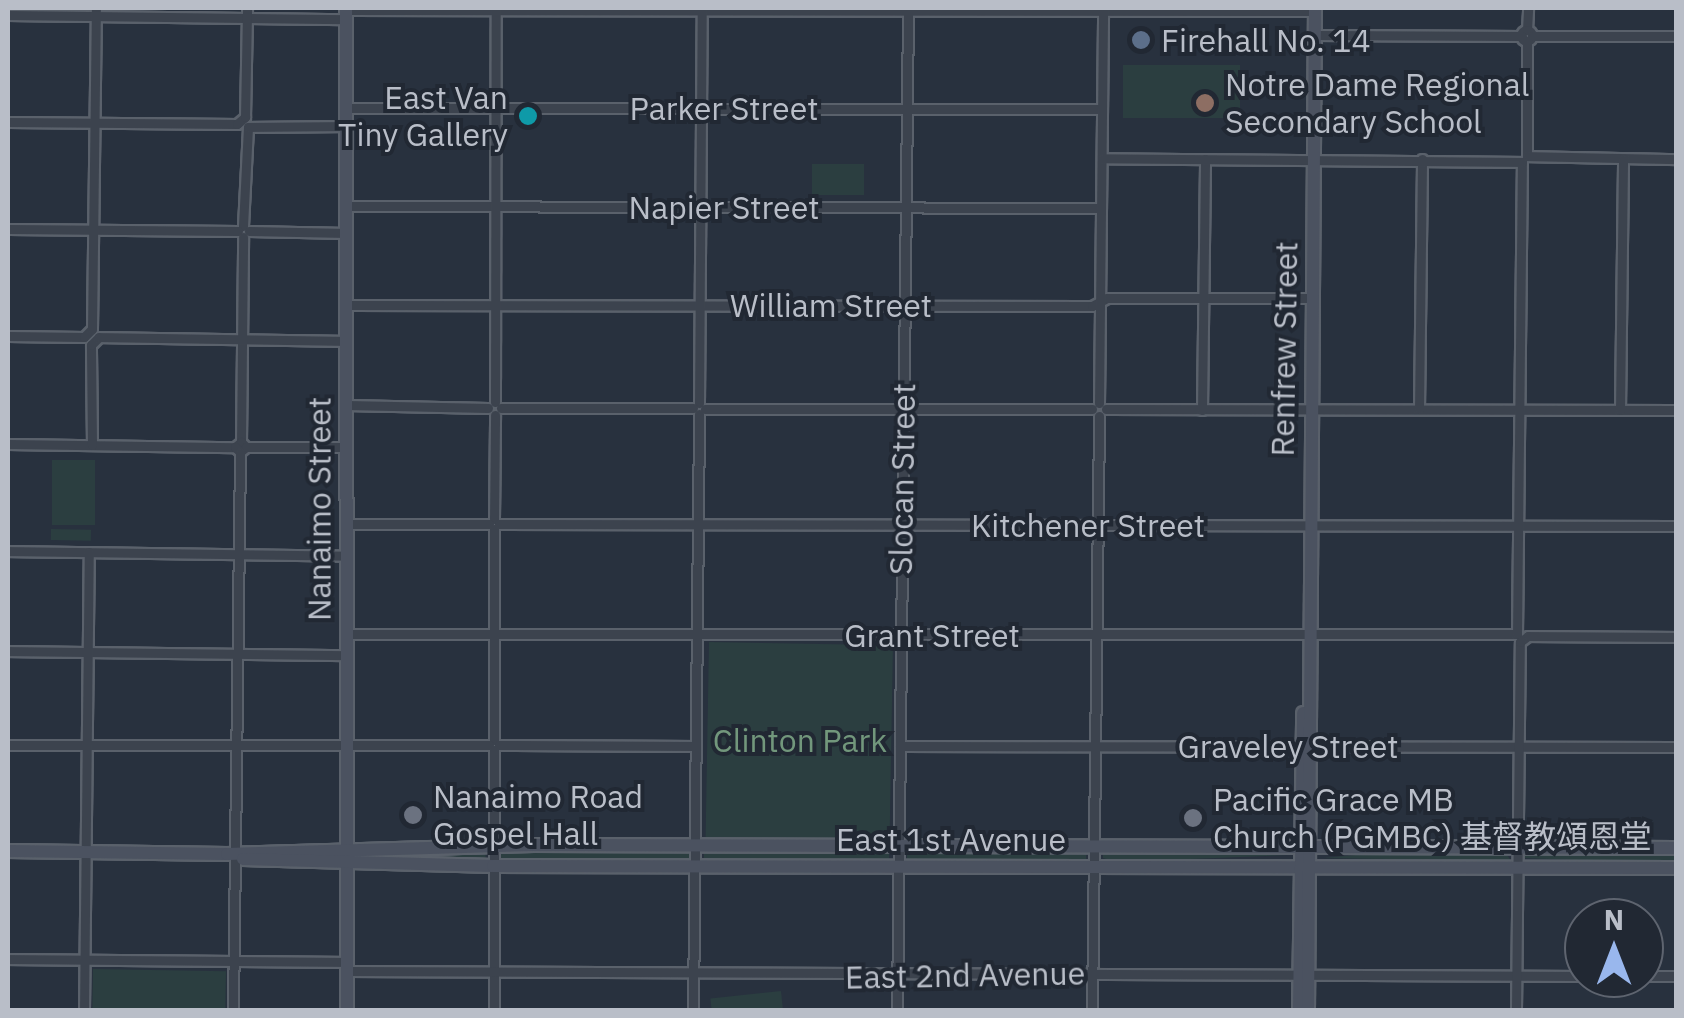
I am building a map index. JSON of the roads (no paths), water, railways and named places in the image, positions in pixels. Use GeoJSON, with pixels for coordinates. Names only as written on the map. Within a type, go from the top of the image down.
{"type":"FeatureCollection","features":[{"type":"Feature","properties":{"kind":"main road","name":"Renfrew Street"},"geometry":{"type":"LineString","coordinates":[[1299,1010],[1304,974],[1306,865],[1315,10]]}},
{"type":"Feature","properties":{"kind":"main road","name":"Nanaimo Street"},"geometry":{"type":"LineString","coordinates":[[346,12],[347,1010]]}},
{"type":"Feature","properties":{"kind":"main road","name":"East 1st Avenue"},"geometry":{"type":"LineString","coordinates":[[347,856],[493,846],[1676,848]]}},
{"type":"Feature","properties":{"kind":"main road","name":"East 1st Avenue"},"geometry":{"type":"LineString","coordinates":[[8,852],[347,856],[493,866],[1676,868]]}},
{"type":"Feature","properties":{"kind":"main road","name":"Renfrew Street"},"geometry":{"type":"LineString","coordinates":[[1304,974],[1308,1010]]}},
{"type":"Feature","properties":{"kind":"street"},"geometry":{"type":"LineString","coordinates":[[1516,1010],[1528,8]]}},
{"type":"Feature","properties":{"kind":"street"},"geometry":{"type":"LineString","coordinates":[[494,1010],[496,9]]}},
{"type":"Feature","properties":{"kind":"street"},"geometry":{"type":"LineString","coordinates":[[8,15],[496,9],[1315,10]]}},
{"type":"Feature","properties":{"kind":"street"},"geometry":{"type":"LineString","coordinates":[[693,1010],[702,9]]}},
{"type":"Feature","properties":{"kind":"street","name":"Slocan Street"},"geometry":{"type":"LineString","coordinates":[[897,1010],[908,9]]}},
{"type":"Feature","properties":{"kind":"street"},"geometry":{"type":"LineString","coordinates":[[1092,1010],[1103,9]]}},
{"type":"Feature","properties":{"kind":"street"},"geometry":{"type":"LineString","coordinates":[[92,445],[96,12]]}},
{"type":"Feature","properties":{"kind":"street"},"geometry":{"type":"LineString","coordinates":[[234,1010],[233,854],[247,12]]}},
{"type":"Feature","properties":{"kind":"street"},"geometry":{"type":"LineString","coordinates":[[1314,35],[1676,36]]}},
{"type":"Feature","properties":{"kind":"street","name":"Parker Street"},"geometry":{"type":"LineString","coordinates":[[346,108],[1102,109]]}},
{"type":"Feature","properties":{"kind":"street"},"geometry":{"type":"LineString","coordinates":[[8,122],[346,126]]}},
{"type":"Feature","properties":{"kind":"street"},"geometry":{"type":"LineString","coordinates":[[1102,158],[1676,159]]}},
{"type":"Feature","properties":{"kind":"street"},"geometry":{"type":"LineString","coordinates":[[1202,410],[1205,158]]}},
{"type":"Feature","properties":{"kind":"street"},"geometry":{"type":"LineString","coordinates":[[1419,409],[1422,159]]}},
{"type":"Feature","properties":{"kind":"street"},"geometry":{"type":"LineString","coordinates":[[1620,410],[1623,159]]}},
{"type":"Feature","properties":{"kind":"street","name":"Napier Street"},"geometry":{"type":"LineString","coordinates":[[346,206],[1101,208]]}},
{"type":"Feature","properties":{"kind":"street"},"geometry":{"type":"LineString","coordinates":[[8,229],[346,233]]}},
{"type":"Feature","properties":{"kind":"street","name":"William Street"},"geometry":{"type":"LineString","coordinates":[[346,304],[904,305],[1313,298]]}},
{"type":"Feature","properties":{"kind":"street"},"geometry":{"type":"LineString","coordinates":[[8,336],[346,341]]}},
{"type":"Feature","properties":{"kind":"street"},"geometry":{"type":"LineString","coordinates":[[346,405],[1676,410]]}},
{"type":"Feature","properties":{"kind":"street"},"geometry":{"type":"LineString","coordinates":[[8,444],[346,447]]}},
{"type":"Feature","properties":{"kind":"street","name":"Kitchener Street"},"geometry":{"type":"LineString","coordinates":[[346,524],[1676,526]]}},
{"type":"Feature","properties":{"kind":"street"},"geometry":{"type":"LineString","coordinates":[[8,551],[346,556]]}},
{"type":"Feature","properties":{"kind":"street"},"geometry":{"type":"LineString","coordinates":[[84,1010],[90,552]]}},
{"type":"Feature","properties":{"kind":"street","name":"Grant Street"},"geometry":{"type":"LineString","coordinates":[[346,634],[1676,637]]}},
{"type":"Feature","properties":{"kind":"street"},"geometry":{"type":"LineString","coordinates":[[8,651],[346,656]]}},
{"type":"Feature","properties":{"kind":"street"},"geometry":{"type":"LineString","coordinates":[[8,745],[696,746]]}},
{"type":"Feature","properties":{"kind":"street","name":"Graveley Street"},"geometry":{"type":"LineString","coordinates":[[900,746],[1676,747]]}},
{"type":"Feature","properties":{"kind":"street","name":"East 2nd Avenue"},"geometry":{"type":"LineString","coordinates":[[8,959],[234,962],[494,976],[1564,976]]}},
{"type":"Feature","properties":{"kind":"place","name":"Firehall No. 14"},"geometry":{"type":"Point","coordinates":[1141,40]}},
{"type":"Feature","properties":{"kind":"place","name":"Notre Dame Regional Secondary School"},"geometry":{"type":"Point","coordinates":[1205,103]}},
{"type":"Feature","properties":{"kind":"place","name":"East Van Tiny Gallery"},"geometry":{"type":"Point","coordinates":[528,116]}},
{"type":"Feature","properties":{"kind":"place","name":"Nanaimo Road Gospel Hall"},"geometry":{"type":"Point","coordinates":[413,815]}},
{"type":"Feature","properties":{"kind":"place","name":"Pacific Grace MB Church (PGMBC) 基督教頌恩堂"},"geometry":{"type":"Point","coordinates":[1193,818]}},
{"type":"Feature","properties":{"kind":"park label","name":"Clinton Park"},"geometry":{"type":"Point","coordinates":[800,740]}}]}
